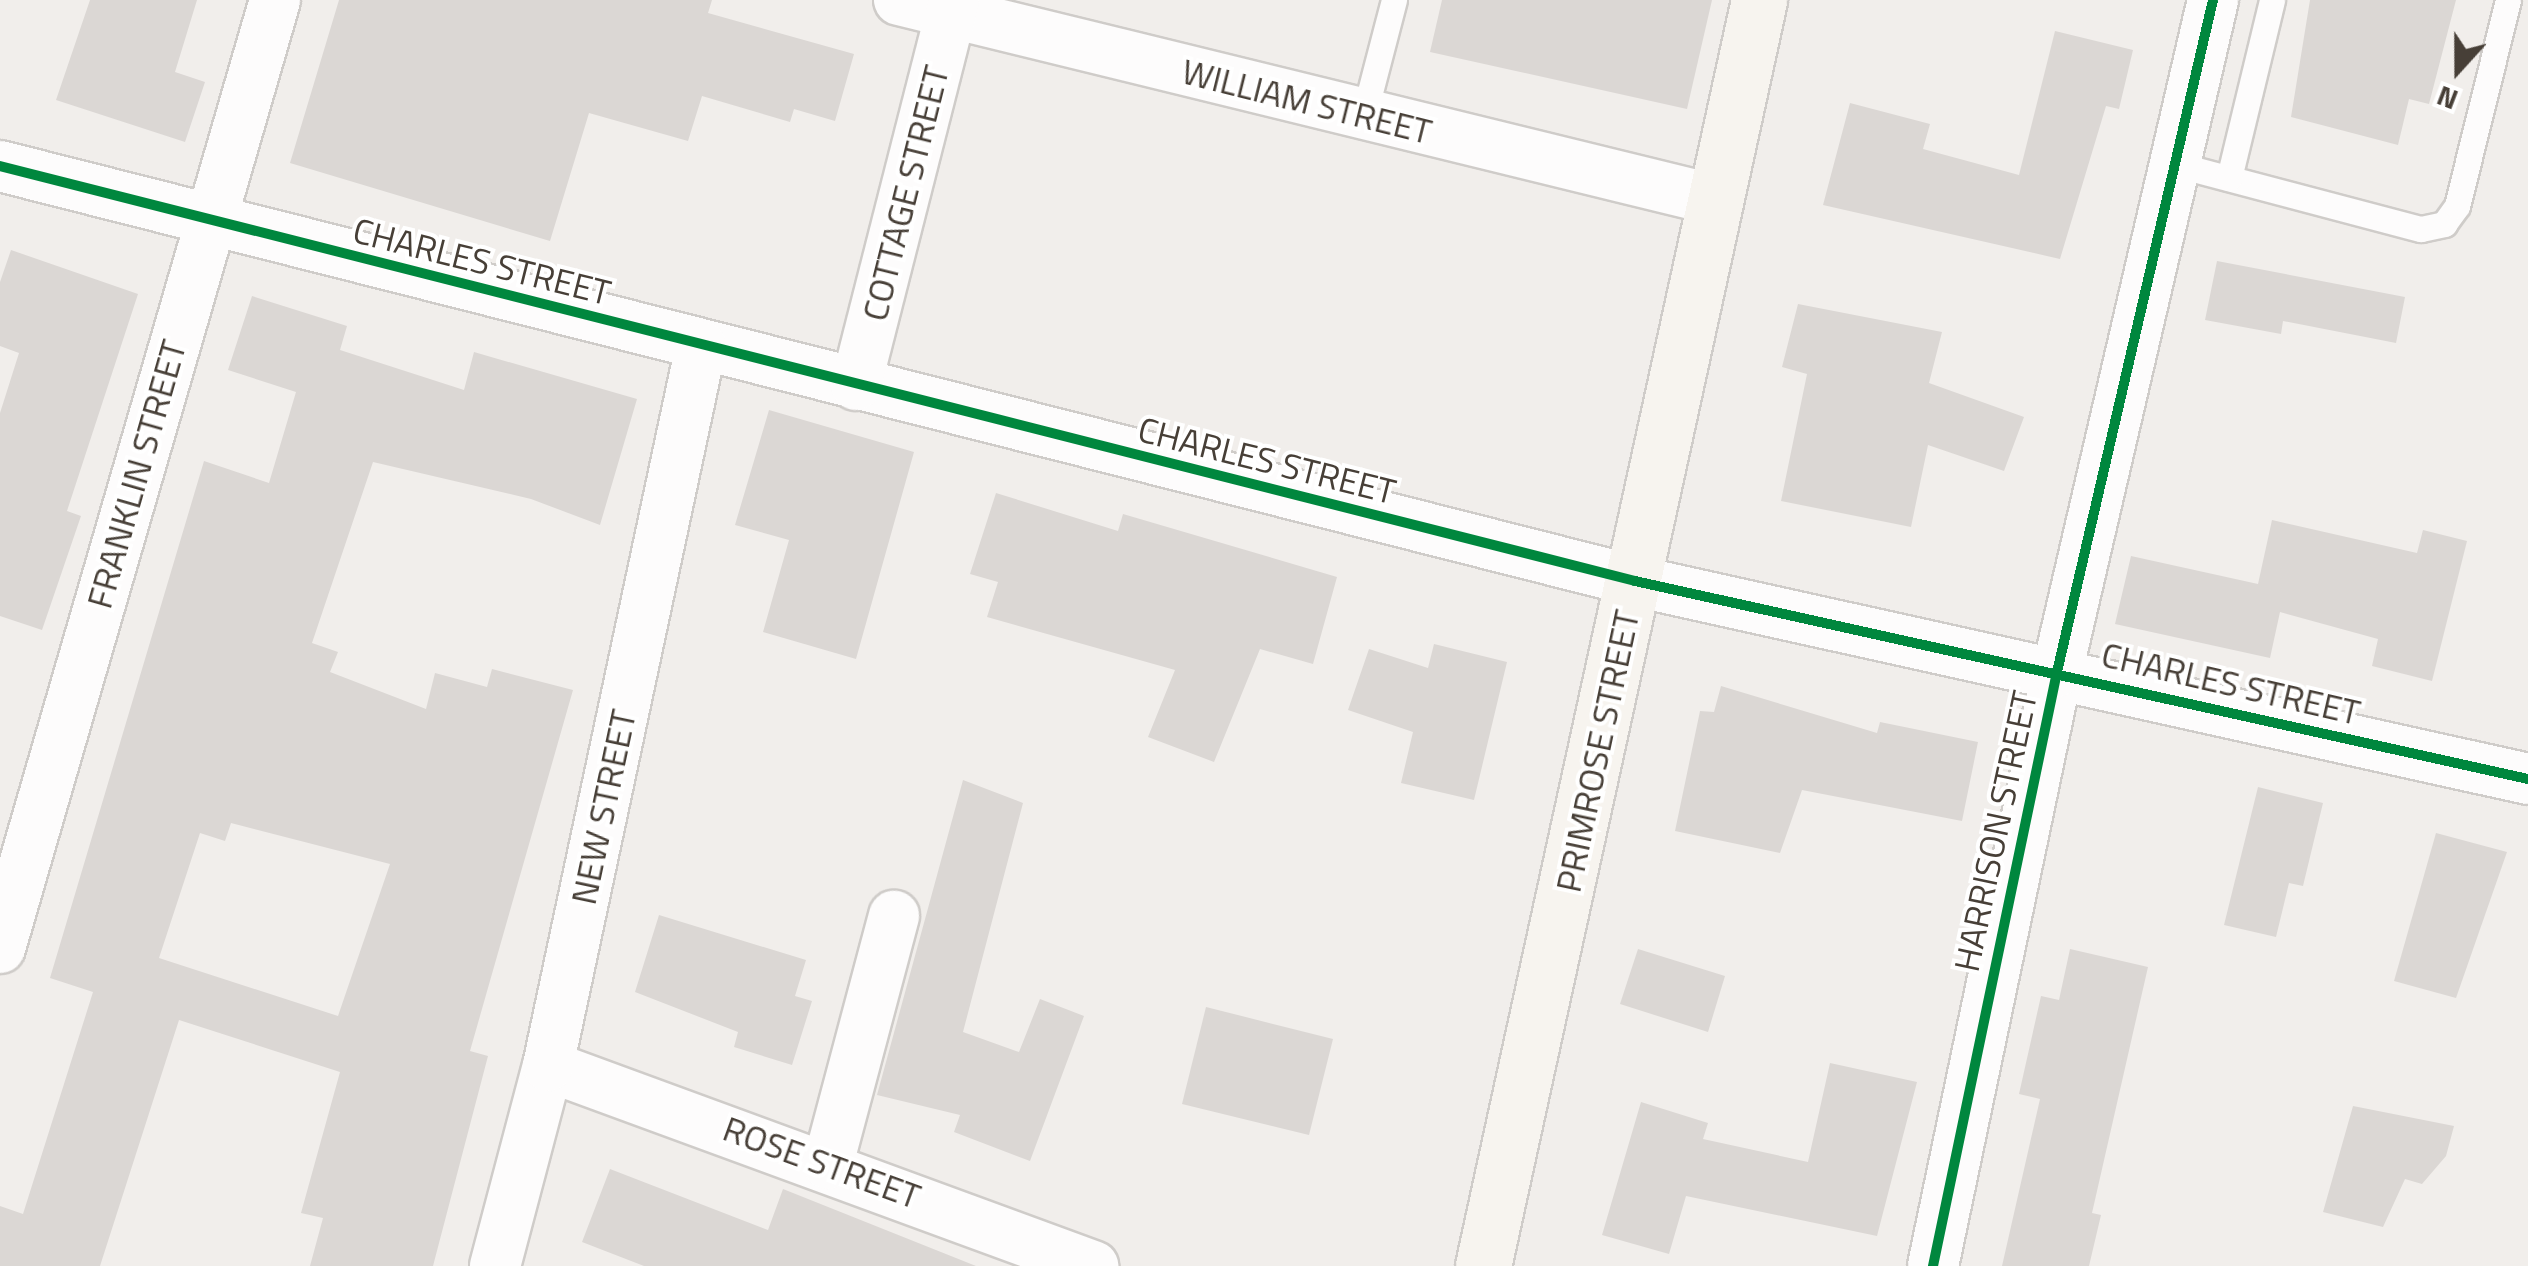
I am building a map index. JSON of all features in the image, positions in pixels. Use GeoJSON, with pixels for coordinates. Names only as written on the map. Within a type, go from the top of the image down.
{"type":"FeatureCollection","features":[{"type":"Feature","properties":{"kind":"main road","name":"PRIMROSE STREET"},"geometry":{"type":"LineString","coordinates":[[1483,1266],[1635,581],[1758,0]]}},
{"type":"Feature","properties":{"kind":"street","name":"FRANKLIN STREET"},"geometry":{"type":"LineString","coordinates":[[0,948],[275,0]]}},
{"type":"Feature","properties":{"kind":"street","name":"WILLIAM STREET"},"geometry":{"type":"LineString","coordinates":[[899,0],[952,7],[1716,200]]}},
{"type":"Feature","properties":{"kind":"street","name":"HARRISON STREET"},"geometry":{"type":"LineString","coordinates":[[1933,1266],[2056,672],[2178,165],[2213,0]]}},
{"type":"Feature","properties":{"kind":"street","name":"COTTAGE STREET"},"geometry":{"type":"LineString","coordinates":[[856,385],[952,7]]}},
{"type":"Feature","properties":{"kind":"street","name":"CHARLES STREET"},"geometry":{"type":"LineString","coordinates":[[0,166],[1635,581],[2528,779]]}},
{"type":"Feature","properties":{"kind":"street","name":"NEW STREET"},"geometry":{"type":"LineString","coordinates":[[495,1266],[548,1066],[701,346]]}},
{"type":"Feature","properties":{"kind":"street"},"geometry":{"type":"LineString","coordinates":[[828,1164],[894,916]]}},
{"type":"Feature","properties":{"kind":"street","name":"ROSE STREET"},"geometry":{"type":"LineString","coordinates":[[548,1066],[828,1164],[1093,1266]]}},
{"type":"Feature","properties":{"kind":"lane"},"geometry":{"type":"LineString","coordinates":[[1364,114],[1394,0]]}},
{"type":"Feature","properties":{"kind":"lane"},"geometry":{"type":"LineString","coordinates":[[2229,178],[2272,0]]}},
{"type":"Feature","properties":{"kind":"lane"},"geometry":{"type":"LineString","coordinates":[[2178,165],[2422,229],[2444,224],[2456,206],[2508,0]]}},
{"type":"Feature","properties":{"kind":"building"},"geometry":{"type":"Polygon","coordinates":[[[90,0],[197,0],[175,72],[205,82],[185,142],[56,100],[90,0]]]}},
{"type":"Feature","properties":{"kind":"building"},"geometry":{"type":"Polygon","coordinates":[[[339,0],[712,0],[708,13],[854,54],[835,121],[794,109],[790,122],[702,96],[688,141],[589,113],[550,241],[290,163],[339,0]]]}},
{"type":"Feature","properties":{"kind":"building"},"geometry":{"type":"Polygon","coordinates":[[[1442,0],[1712,0],[1687,109],[1430,52],[1442,0]]]}},
{"type":"Feature","properties":{"kind":"building"},"geometry":{"type":"Polygon","coordinates":[[[2310,0],[2456,0],[2429,104],[2409,99],[2398,145],[2291,117],[2310,0]]]}},
{"type":"Feature","properties":{"kind":"building"},"geometry":{"type":"Polygon","coordinates":[[[2055,31],[2133,50],[2119,109],[2106,106],[2060,259],[1823,205],[1850,103],[1930,124],[1923,149],[2019,175],[2055,31]]]}},
{"type":"Feature","properties":{"kind":"building"},"geometry":{"type":"Polygon","coordinates":[[[11,250],[138,294],[67,511],[81,516],[42,630],[0,616],[0,413],[19,353],[0,346],[0,282],[11,250]]]}},
{"type":"Feature","properties":{"kind":"building"},"geometry":{"type":"Polygon","coordinates":[[[2217,261],[2405,297],[2396,343],[2283,321],[2281,334],[2205,320],[2217,261]]]}},
{"type":"Feature","properties":{"kind":"building"},"geometry":{"type":"Polygon","coordinates":[[[252,296],[347,326],[340,350],[464,390],[474,352],[637,399],[600,525],[531,499],[373,462],[312,643],[338,652],[330,672],[426,709],[435,673],[487,687],[492,669],[573,690],[470,1051],[488,1056],[433,1266],[310,1266],[323,1218],[301,1213],[340,1072],[179,1020],[100,1266],[0,1266],[0,1206],[23,1214],[93,992],[50,978],[204,461],[269,483],[296,392],[228,370],[252,296]],[[231,823],[225,841],[200,833],[159,958],[338,1016],[390,864],[231,823]]]}},
{"type":"Feature","properties":{"kind":"building"},"geometry":{"type":"Polygon","coordinates":[[[1798,304],[1942,332],[1929,383],[2024,417],[2004,471],[1928,445],[1911,527],[1781,501],[1807,374],[1782,367],[1798,304]]]}},
{"type":"Feature","properties":{"kind":"building"},"geometry":{"type":"Polygon","coordinates":[[[769,410],[914,452],[856,659],[763,632],[789,540],[735,525],[769,410]]]}},
{"type":"Feature","properties":{"kind":"building"},"geometry":{"type":"Polygon","coordinates":[[[996,493],[1118,531],[1123,514],[1337,577],[1313,664],[1260,649],[1214,762],[1148,737],[1175,670],[987,617],[998,582],[970,574],[996,493]]]}},
{"type":"Feature","properties":{"kind":"building"},"geometry":{"type":"Polygon","coordinates":[[[2272,520],[2417,553],[2423,530],[2467,541],[2432,681],[2372,666],[2378,639],[2280,612],[2270,658],[2115,624],[2131,556],[2258,584],[2272,520]]]}},
{"type":"Feature","properties":{"kind":"building"},"geometry":{"type":"Polygon","coordinates":[[[1434,644],[1507,662],[1474,800],[1401,783],[1413,732],[1348,710],[1369,649],[1428,668],[1434,644]]]}},
{"type":"Feature","properties":{"kind":"building"},"geometry":{"type":"Polygon","coordinates":[[[1721,686],[1877,733],[1880,722],[1978,742],[1962,821],[1802,790],[1780,853],[1675,831],[1700,711],[1714,712],[1721,686]]]}},
{"type":"Feature","properties":{"kind":"building"},"geometry":{"type":"Polygon","coordinates":[[[963,780],[1023,803],[963,1032],[1019,1052],[1040,999],[1084,1016],[1030,1161],[954,1132],[960,1115],[877,1095],[963,780]]]}},
{"type":"Feature","properties":{"kind":"building"},"geometry":{"type":"Polygon","coordinates":[[[2258,787],[2323,803],[2303,886],[2289,883],[2276,937],[2224,925],[2258,787]]]}},
{"type":"Feature","properties":{"kind":"building"},"geometry":{"type":"Polygon","coordinates":[[[2436,833],[2507,852],[2456,998],[2394,981],[2436,833]]]}},
{"type":"Feature","properties":{"kind":"building"},"geometry":{"type":"Polygon","coordinates":[[[659,915],[806,960],[795,996],[812,1001],[792,1065],[734,1047],[738,1032],[635,992],[659,915]]]}},
{"type":"Feature","properties":{"kind":"building"},"geometry":{"type":"Polygon","coordinates":[[[1638,949],[1725,976],[1708,1032],[1620,1004],[1638,949]]]}},
{"type":"Feature","properties":{"kind":"building"},"geometry":{"type":"Polygon","coordinates":[[[2070,949],[2148,967],[2092,1213],[2101,1215],[2089,1266],[2002,1266],[2040,1099],[2019,1094],[2041,996],[2059,1000],[2070,949]]]}},
{"type":"Feature","properties":{"kind":"building"},"geometry":{"type":"Polygon","coordinates":[[[1206,1007],[1333,1039],[1309,1135],[1182,1104],[1206,1007]]]}},
{"type":"Feature","properties":{"kind":"building"},"geometry":{"type":"Polygon","coordinates":[[[1830,1063],[1917,1082],[1877,1236],[1686,1196],[1669,1254],[1602,1235],[1641,1102],[1708,1123],[1703,1139],[1808,1162],[1830,1063]]]}},
{"type":"Feature","properties":{"kind":"building"},"geometry":{"type":"Polygon","coordinates":[[[2353,1106],[2454,1126],[2446,1156],[2422,1184],[2405,1179],[2383,1227],[2323,1212],[2353,1106]]]}},
{"type":"Feature","properties":{"kind":"building"},"geometry":{"type":"Polygon","coordinates":[[[610,1169],[768,1230],[783,1189],[976,1266],[644,1266],[582,1242],[610,1169]]]}},
{"type":"Feature","properties":{"kind":"cycle path"},"geometry":{"type":"LineString","coordinates":[[1933,1266],[2057,672],[2213,0]]}},
{"type":"Feature","properties":{"kind":"cycle path"},"geometry":{"type":"LineString","coordinates":[[0,166],[1635,581],[2528,779]]}}]}
